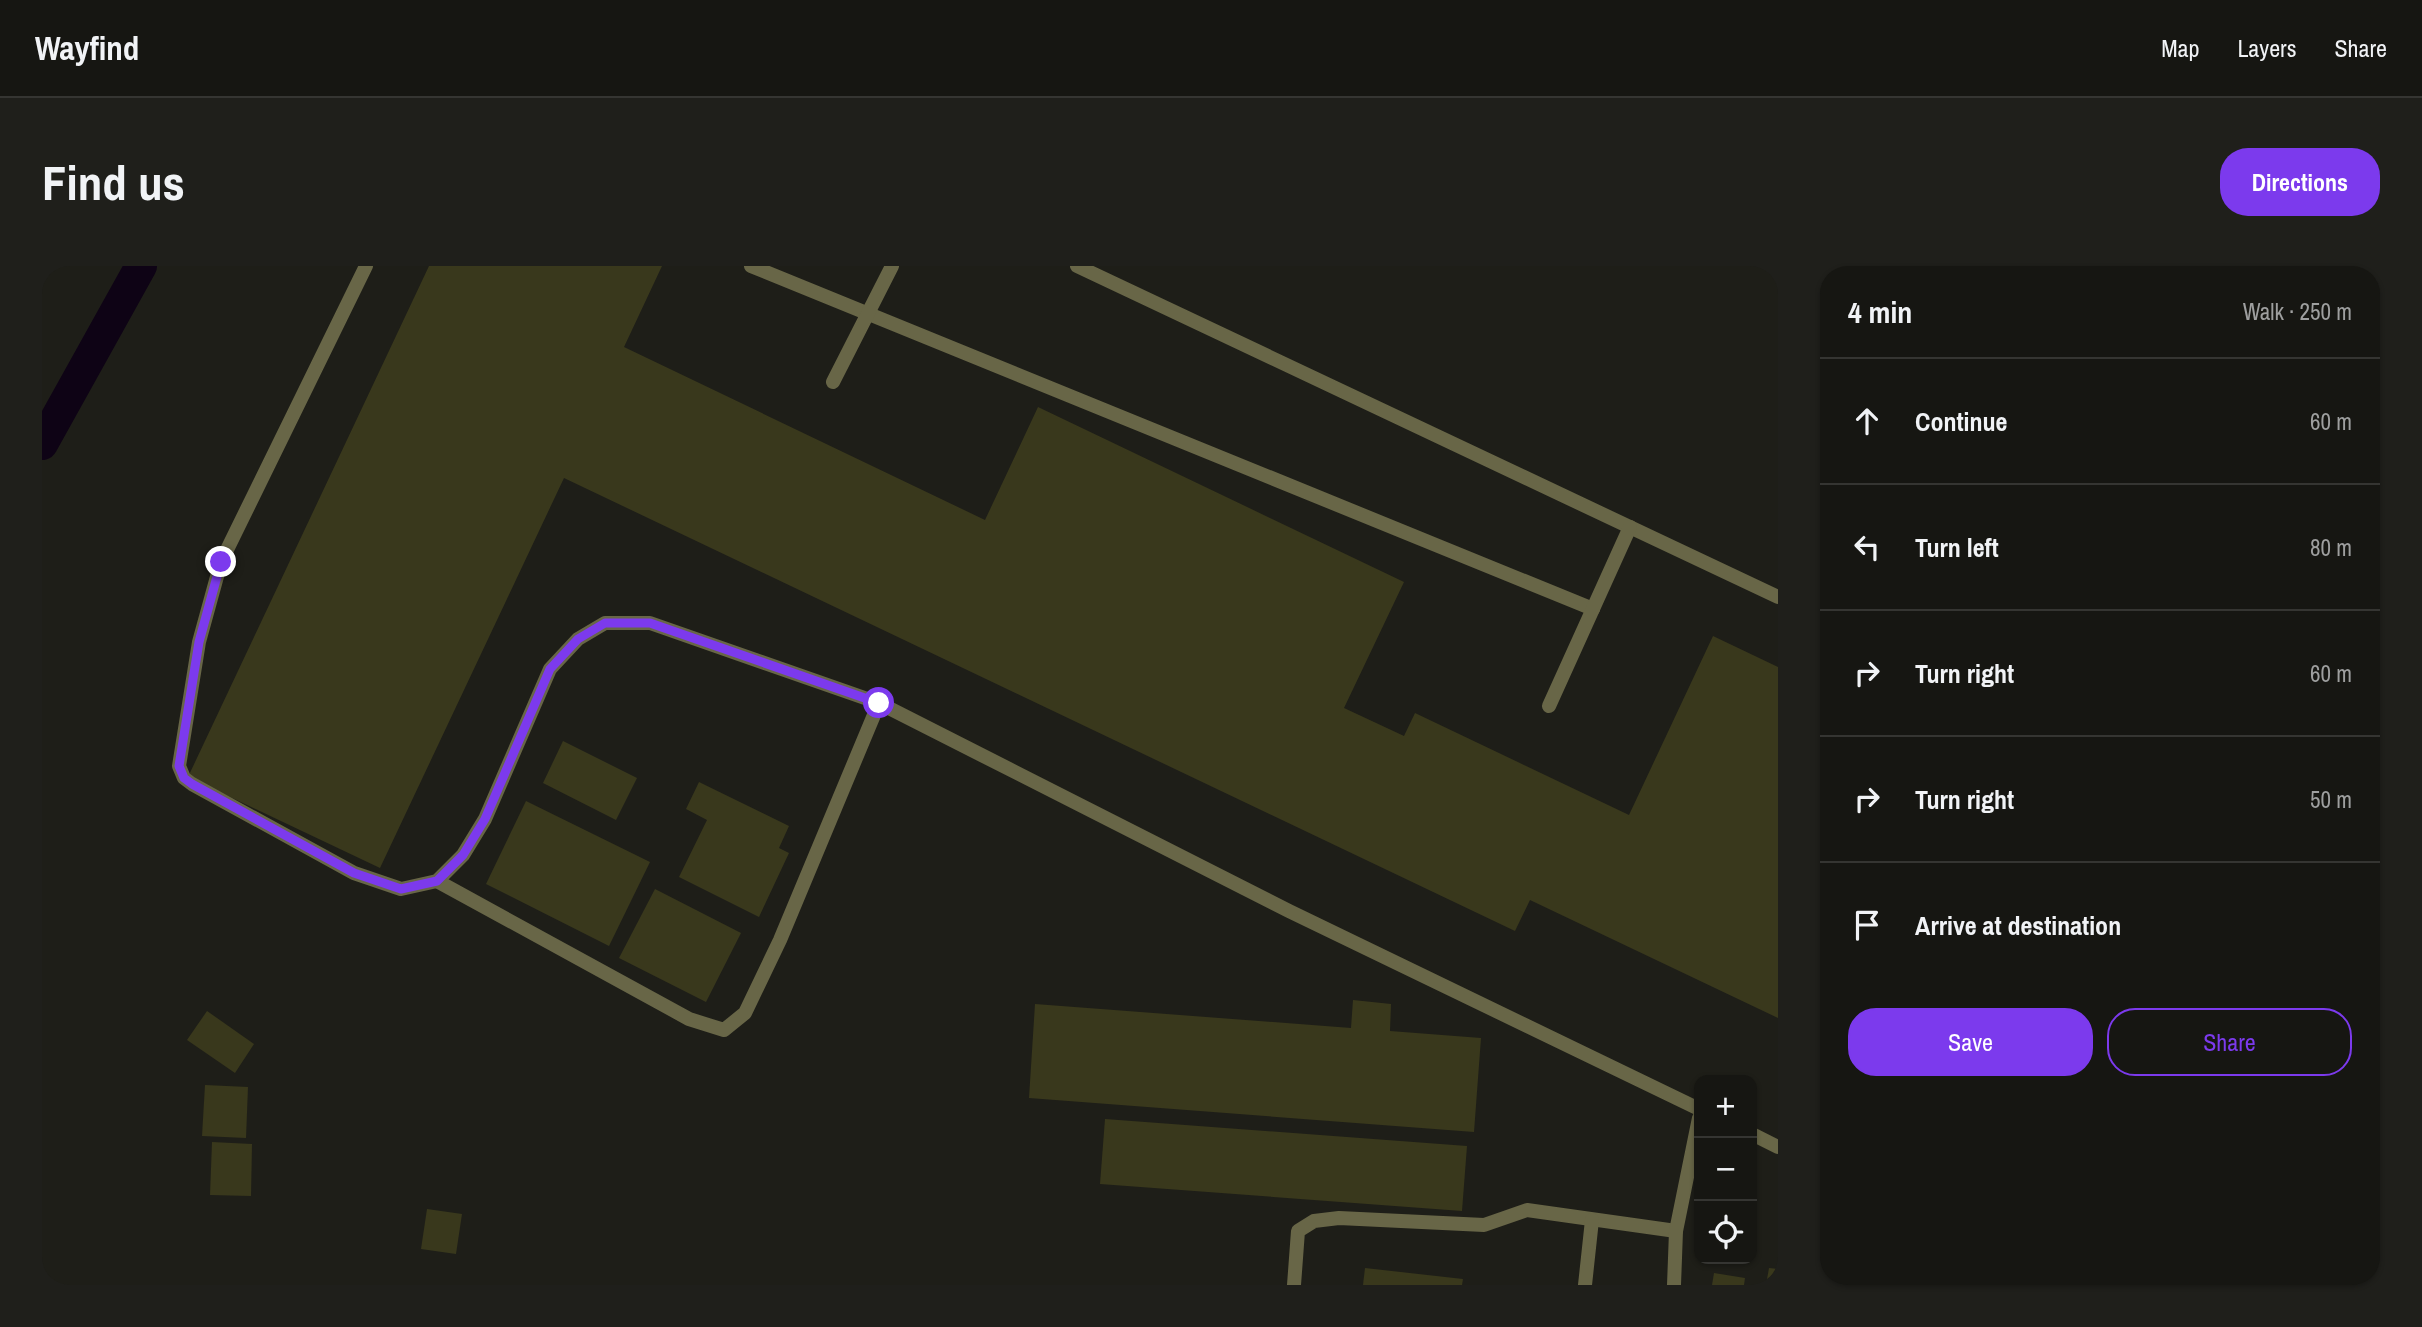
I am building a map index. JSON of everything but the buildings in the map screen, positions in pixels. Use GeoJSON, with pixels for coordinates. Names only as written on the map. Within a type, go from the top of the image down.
{"type":"FeatureCollection","features":[{"type":"Feature","properties":{"kind":"lane"},"geometry":{"type":"LineString","coordinates":[[366,266],[221,562],[199,642],[179,766],[184,778],[192,784],[354,873],[401,889],[437,881],[463,855],[485,819],[550,669],[578,639],[605,623],[650,623],[879,703],[1289,911],[1694,1107]]}},
{"type":"Feature","properties":{"kind":"lane"},"geometry":{"type":"LineString","coordinates":[[751,266],[1592,609]]}},
{"type":"Feature","properties":{"kind":"lane"},"geometry":{"type":"LineString","coordinates":[[833,382],[892,266]]}},
{"type":"Feature","properties":{"kind":"lane"},"geometry":{"type":"LineString","coordinates":[[1077,266],[1778,597]]}},
{"type":"Feature","properties":{"kind":"lane"},"geometry":{"type":"LineString","coordinates":[[1549,706],[1630,527]]}},
{"type":"Feature","properties":{"kind":"lane"},"geometry":{"type":"LineString","coordinates":[[437,881],[689,1019],[724,1030],[745,1013],[780,940],[879,703]]}},
{"type":"Feature","properties":{"kind":"lane"},"geometry":{"type":"LineString","coordinates":[[1757,1136],[1778,1147]]}},
{"type":"Feature","properties":{"kind":"lane"},"geometry":{"type":"LineString","coordinates":[[1674,1285],[1676,1231],[1695,1138]]}},
{"type":"Feature","properties":{"kind":"lane"},"geometry":{"type":"LineString","coordinates":[[1294,1285],[1298,1231],[1314,1222],[1339,1218],[1485,1225],[1527,1210],[1676,1231]]}},
{"type":"Feature","properties":{"kind":"lane"},"geometry":{"type":"LineString","coordinates":[[1585,1285],[1592,1220]]}},
{"type":"Feature","properties":{"kind":"waterway"},"geometry":{"type":"LineString","coordinates":[[42,444],[141,266]]}},
{"type":"Feature","properties":{"kind":"route"},"geometry":{"type":"LineString","coordinates":[[221,562],[199,642],[179,766],[184,778],[354,873],[401,889],[437,881],[463,855],[485,819],[550,669],[578,639],[605,623],[650,623],[879,703]]}}]}
